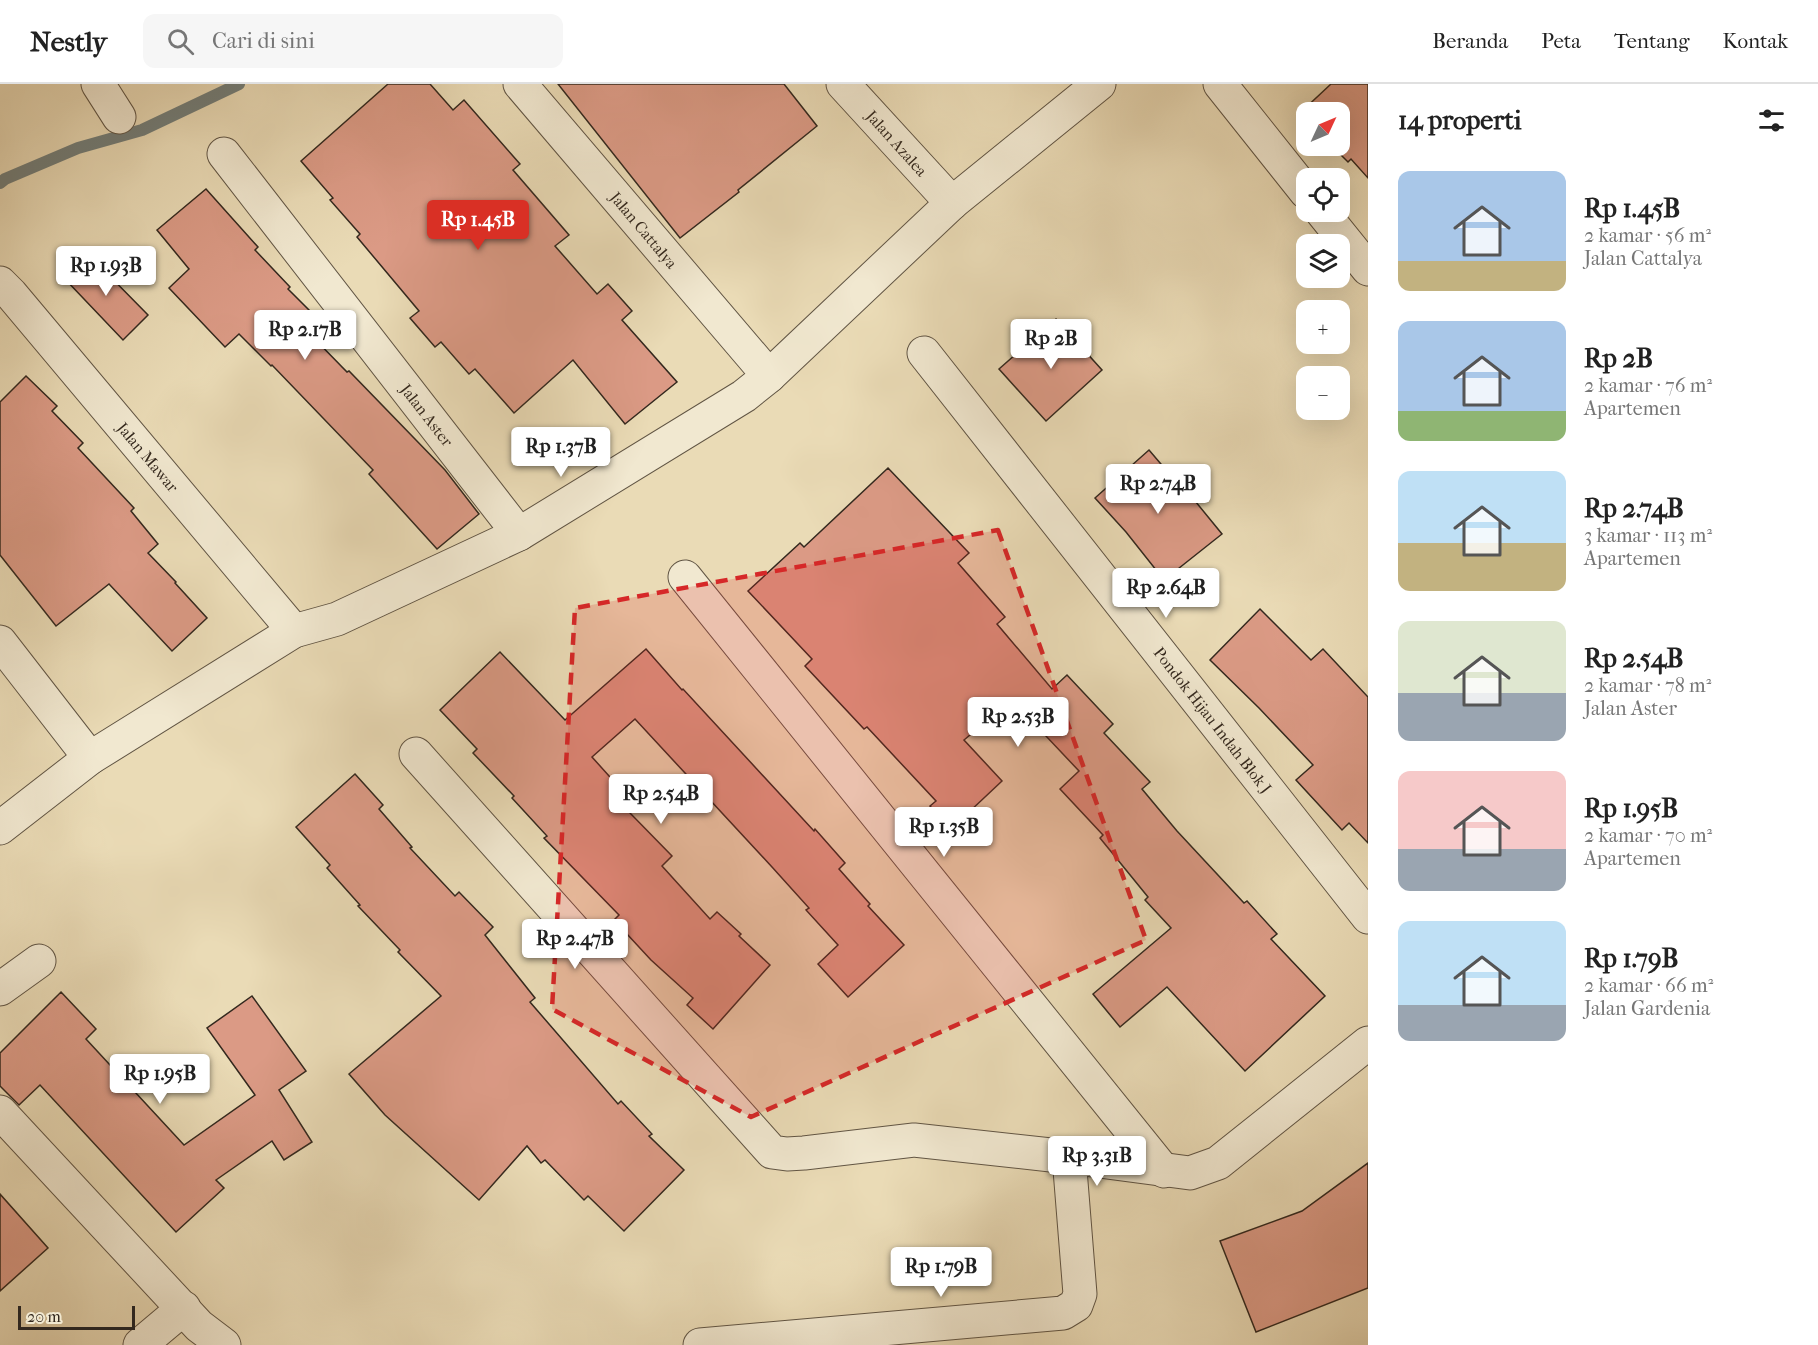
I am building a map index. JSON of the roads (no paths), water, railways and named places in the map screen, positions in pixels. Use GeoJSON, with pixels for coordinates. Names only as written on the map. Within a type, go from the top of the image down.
{"type":"FeatureCollection","features":[{"type":"Feature","properties":{"kind":"street"},"geometry":{"type":"LineString","coordinates":[[98,84],[119,117]]}},
{"type":"Feature","properties":{"kind":"street","name":"Jalan Cattalya"},"geometry":{"type":"LineString","coordinates":[[520,84],[769,376]]}},
{"type":"Feature","properties":{"kind":"street","name":"Jalan Azalea"},"geometry":{"type":"LineString","coordinates":[[843,84],[952,203]]}},
{"type":"Feature","properties":{"kind":"street"},"geometry":{"type":"LineString","coordinates":[[0,828],[90,758],[294,632],[337,619],[519,534],[744,396],[769,376],[952,203],[1099,84]]}},
{"type":"Feature","properties":{"kind":"street"},"geometry":{"type":"LineString","coordinates":[[1220,84],[1296,179]]}},
{"type":"Feature","properties":{"kind":"street","name":"Jalan Aster"},"geometry":{"type":"LineString","coordinates":[[224,154],[519,534]]}},
{"type":"Feature","properties":{"kind":"street"},"geometry":{"type":"LineString","coordinates":[[1330,222],[1368,269]]}},
{"type":"Feature","properties":{"kind":"street","name":"Jalan Mawar"},"geometry":{"type":"LineString","coordinates":[[4,294],[294,632]]}},
{"type":"Feature","properties":{"kind":"street","name":"Pondok Hijau Indah Blok J"},"geometry":{"type":"LineString","coordinates":[[924,353],[1368,917]]}},
{"type":"Feature","properties":{"kind":"street"},"geometry":{"type":"LineString","coordinates":[[685,577],[1164,1170]]}},
{"type":"Feature","properties":{"kind":"street"},"geometry":{"type":"LineString","coordinates":[[0,642],[90,758]]}},
{"type":"Feature","properties":{"kind":"street"},"geometry":{"type":"LineString","coordinates":[[416,754],[772,1152],[787,1155],[914,1140],[1190,1173],[1218,1163],[1368,1043]]}},
{"type":"Feature","properties":{"kind":"street"},"geometry":{"type":"LineString","coordinates":[[0,989],[39,961]]}},
{"type":"Feature","properties":{"kind":"street"},"geometry":{"type":"LineString","coordinates":[[0,1112],[200,1326],[224,1345]]}},
{"type":"Feature","properties":{"kind":"street"},"geometry":{"type":"LineString","coordinates":[[700,1345],[1064,1313],[1076,1305],[1080,1294],[1069,1157]]}},
{"type":"Feature","properties":{"kind":"street"},"geometry":{"type":"LineString","coordinates":[[140,1345],[184,1308]]}},
{"type":"Feature","properties":{"kind":"waterway"},"geometry":{"type":"LineString","coordinates":[[0,183],[78,148],[142,130],[239,84]]}}]}
